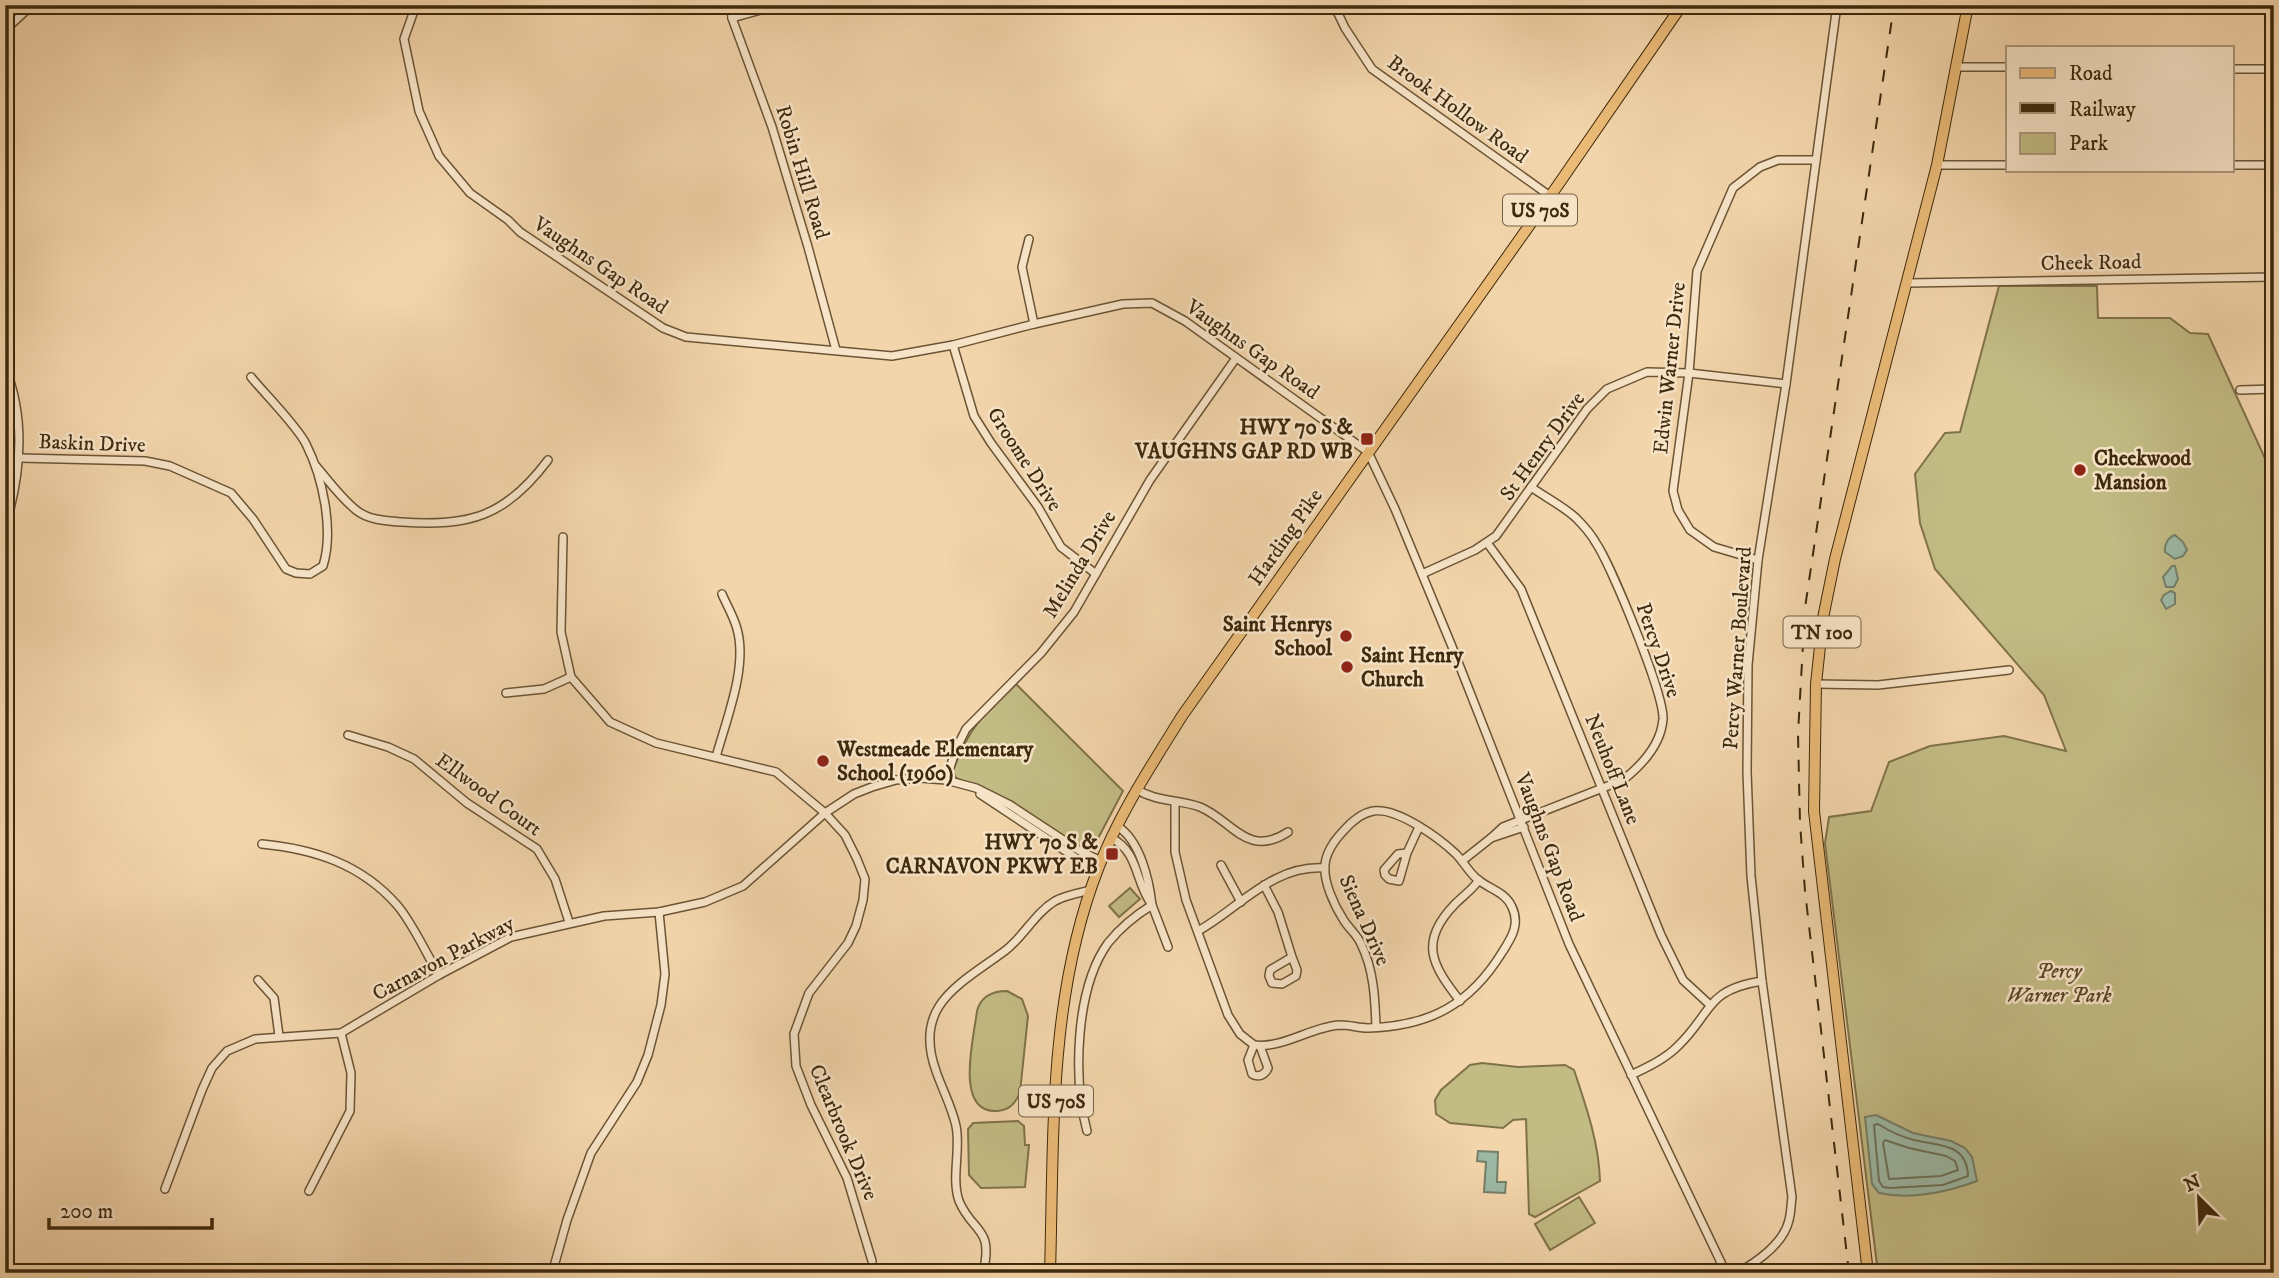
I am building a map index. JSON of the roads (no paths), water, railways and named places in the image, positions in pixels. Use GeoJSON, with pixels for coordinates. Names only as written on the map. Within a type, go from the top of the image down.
{"type":"FeatureCollection","features":[{"type":"Feature","properties":{"kind":"main road","name":"Harding Pike"},"geometry":{"type":"LineString","coordinates":[[1050,1273],[1059,1034],[1070,964],[1091,890],[1111,838],[1136,789],[1186,710],[1682,5]]}},
{"type":"Feature","properties":{"kind":"main road","name":"TN 100"},"geometry":{"type":"LineString","coordinates":[[1868,1273],[1814,811],[1816,684],[1823,618],[1835,559],[1937,165],[1968,5]]}},
{"type":"Feature","properties":{"kind":"street"},"geometry":{"type":"LineString","coordinates":[[5,30],[32,5]]}},
{"type":"Feature","properties":{"kind":"street","name":"Vaughns Gap Road"},"geometry":{"type":"LineString","coordinates":[[416,5],[404,39],[419,111],[439,156],[470,193],[520,232],[663,328],[685,337],[892,356],[953,345],[1124,304],[1152,303],[1185,321],[1368,452],[1422,574],[1569,944],[1726,1273]]}},
{"type":"Feature","properties":{"kind":"street","name":"Robin Hill Road"},"geometry":{"type":"LineString","coordinates":[[731,5],[732,18],[772,127],[836,350]]}},
{"type":"Feature","properties":{"kind":"street"},"geometry":{"type":"LineString","coordinates":[[732,18],[779,5]]}},
{"type":"Feature","properties":{"kind":"street","name":"Brook Hollow Road"},"geometry":{"type":"LineString","coordinates":[[1335,5],[1345,28],[1372,69],[1550,196]]}},
{"type":"Feature","properties":{"kind":"street","name":"Percy Warner Boulevard"},"geometry":{"type":"LineString","coordinates":[[1737,1273],[1755,1263],[1776,1242],[1789,1223],[1792,1197],[1762,981],[1751,876],[1747,772],[1748,665],[1758,560],[1786,384],[1837,5]]}},
{"type":"Feature","properties":{"kind":"street"},"geometry":{"type":"LineString","coordinates":[[1956,66],[2006,67]]}},
{"type":"Feature","properties":{"kind":"street"},"geometry":{"type":"LineString","coordinates":[[2234,69],[2274,69]]}},
{"type":"Feature","properties":{"kind":"street","name":"Edwin Warner Drive"},"geometry":{"type":"LineString","coordinates":[[1758,560],[1714,547],[1690,530],[1678,510],[1673,491],[1689,373],[1697,271],[1733,188],[1760,167],[1778,160],[1816,160]]}},
{"type":"Feature","properties":{"kind":"street"},"geometry":{"type":"LineString","coordinates":[[1937,165],[2006,165]]}},
{"type":"Feature","properties":{"kind":"street"},"geometry":{"type":"LineString","coordinates":[[2234,165],[2274,165]]}},
{"type":"Feature","properties":{"kind":"street"},"geometry":{"type":"LineString","coordinates":[[1029,239],[1022,267],[1034,324]]}},
{"type":"Feature","properties":{"kind":"street","name":"Cheek Road"},"geometry":{"type":"LineString","coordinates":[[1908,283],[2274,278]]}},
{"type":"Feature","properties":{"kind":"street","name":"Groome Drive"},"geometry":{"type":"LineString","coordinates":[[953,345],[974,416],[990,443],[1038,507],[1061,547],[1096,575]]}},
{"type":"Feature","properties":{"kind":"street","name":"Melinda Drive"},"geometry":{"type":"LineString","coordinates":[[946,780],[956,749],[970,725],[1051,641],[1074,611],[1160,465],[1236,358]]}},
{"type":"Feature","properties":{"kind":"street"},"geometry":{"type":"LineString","coordinates":[[5,367],[19,425],[19,458],[13,501],[5,527]]}},
{"type":"Feature","properties":{"kind":"street","name":"St Henry Drive"},"geometry":{"type":"LineString","coordinates":[[1422,574],[1488,544],[1507,523],[1587,409],[1607,389],[1647,372],[1689,373],[1786,384]]}},
{"type":"Feature","properties":{"kind":"street","name":"Baskin Drive"},"geometry":{"type":"LineString","coordinates":[[19,458],[145,461],[170,466],[231,493],[248,512],[286,569],[310,574],[323,566],[328,550],[328,524],[313,463],[306,443],[251,377]]}},
{"type":"Feature","properties":{"kind":"street"},"geometry":{"type":"LineString","coordinates":[[2240,390],[2274,389]]}},
{"type":"Feature","properties":{"kind":"street"},"geometry":{"type":"LineString","coordinates":[[313,463],[356,511],[385,521],[442,523],[468,520],[491,513],[530,481],[548,460]]}},
{"type":"Feature","properties":{"kind":"street","name":"Percy Drive"},"geometry":{"type":"LineString","coordinates":[[1462,861],[1503,827],[1522,823],[1623,780],[1639,768],[1655,745],[1663,719],[1659,694],[1617,586],[1596,542],[1575,517],[1531,487]]}},
{"type":"Feature","properties":{"kind":"street","name":"Clearbrook Drive"},"geometry":{"type":"LineString","coordinates":[[563,537],[561,632],[571,677],[610,722],[656,743],[776,772],[825,813],[845,835],[857,859],[865,879],[856,926],[848,943],[809,993],[794,1034],[796,1066],[811,1105],[847,1178],[873,1261]]}},
{"type":"Feature","properties":{"kind":"street","name":"Neuhoff Lane"},"geometry":{"type":"LineString","coordinates":[[1488,544],[1521,589],[1642,890],[1678,969],[1684,981],[1709,1004]]}},
{"type":"Feature","properties":{"kind":"street"},"geometry":{"type":"LineString","coordinates":[[716,757],[737,683],[740,644],[737,628],[722,594]]}},
{"type":"Feature","properties":{"kind":"street"},"geometry":{"type":"LineString","coordinates":[[1816,684],[1878,685],[2009,670]]}},
{"type":"Feature","properties":{"kind":"street"},"geometry":{"type":"LineString","coordinates":[[506,693],[544,689],[571,677]]}},
{"type":"Feature","properties":{"kind":"street","name":"Ellwood Court"},"geometry":{"type":"LineString","coordinates":[[348,735],[388,747],[414,759],[467,803],[537,849],[555,879],[569,922]]}},
{"type":"Feature","properties":{"kind":"street","name":"Carnavon Parkway"},"geometry":{"type":"LineString","coordinates":[[164,1189],[202,1090],[218,1059],[227,1051],[255,1039],[341,1034],[439,975],[511,937],[569,922],[659,912],[705,902],[743,886],[825,813],[854,794],[887,782],[920,778],[946,780],[976,788],[1003,801],[1080,851],[1101,861]]}},
{"type":"Feature","properties":{"kind":"street","name":"Carnavon Parkway"},"geometry":{"type":"LineString","coordinates":[[961,784],[982,795],[1097,872]]}},
{"type":"Feature","properties":{"kind":"street"},"geometry":{"type":"LineString","coordinates":[[1136,789],[1153,798],[1208,811],[1238,835],[1249,840],[1264,841],[1288,832]]}},
{"type":"Feature","properties":{"kind":"street"},"geometry":{"type":"LineString","coordinates":[[1175,802],[1174,843],[1178,873],[1198,931],[1222,917],[1264,885],[1302,869],[1325,868]]}},
{"type":"Feature","properties":{"kind":"street","name":"Siena Drive"},"geometry":{"type":"LineString","coordinates":[[1198,931],[1231,1021],[1240,1034],[1257,1046],[1336,1026],[1376,1027],[1429,1018],[1460,1001],[1487,976],[1512,938],[1515,916],[1509,901],[1500,892],[1479,880],[1446,846],[1419,827],[1385,812],[1364,814],[1337,838],[1329,851],[1325,868],[1328,885],[1339,911],[1359,940],[1368,961],[1374,993],[1376,1027]]}},
{"type":"Feature","properties":{"kind":"street"},"geometry":{"type":"LineString","coordinates":[[1117,826],[1127,834],[1136,848],[1152,905],[1168,947]]}},
{"type":"Feature","properties":{"kind":"street"},"geometry":{"type":"LineString","coordinates":[[1407,853],[1419,827]]}},
{"type":"Feature","properties":{"kind":"street"},"geometry":{"type":"LineString","coordinates":[[1111,838],[1128,851],[1145,896],[1152,905]]}},
{"type":"Feature","properties":{"kind":"street"},"geometry":{"type":"LineString","coordinates":[[262,844],[301,849],[336,860],[365,877],[398,906],[439,975]]}},
{"type":"Feature","properties":{"kind":"street"},"geometry":{"type":"LineString","coordinates":[[1221,865],[1241,902]]}},
{"type":"Feature","properties":{"kind":"street"},"geometry":{"type":"LineString","coordinates":[[1460,1001],[1438,972],[1432,948],[1437,931],[1452,908],[1479,880]]}},
{"type":"Feature","properties":{"kind":"street"},"geometry":{"type":"LineString","coordinates":[[1264,885],[1278,912],[1292,957]]}},
{"type":"Feature","properties":{"kind":"street"},"geometry":{"type":"LineString","coordinates":[[983,1273],[987,1252],[985,1242],[961,1204],[958,1194],[958,1133],[931,1056],[930,1033],[933,1018],[947,994],[1010,947],[1048,906],[1063,898],[1091,890]]}},
{"type":"Feature","properties":{"kind":"street"},"geometry":{"type":"LineString","coordinates":[[1087,1131],[1080,1099],[1078,1066],[1081,1026],[1092,980],[1108,943],[1132,919],[1152,905]]}},
{"type":"Feature","properties":{"kind":"street"},"geometry":{"type":"LineString","coordinates":[[531,1273],[554,1271],[567,1220],[591,1153],[637,1082],[648,1055],[661,1005],[665,974],[659,912]]}},
{"type":"Feature","properties":{"kind":"street"},"geometry":{"type":"LineString","coordinates":[[258,980],[274,998],[279,1036]]}},
{"type":"Feature","properties":{"kind":"street"},"geometry":{"type":"LineString","coordinates":[[1631,1075],[1656,1063],[1677,1047],[1709,1004],[1723,993],[1741,984],[1762,981]]}},
{"type":"Feature","properties":{"kind":"street"},"geometry":{"type":"LineString","coordinates":[[309,1191],[349,1111],[351,1073],[341,1034]]}},
{"type":"Feature","properties":{"kind":"water"},"geometry":{"type":"Polygon","coordinates":[[[2175,535],[2187,550],[2183,556],[2175,559],[2165,552],[2165,549],[2168,539],[2175,535]]]}},
{"type":"Feature","properties":{"kind":"water"},"geometry":{"type":"Polygon","coordinates":[[[2175,566],[2178,579],[2174,587],[2166,587],[2163,577],[2175,566]]]}},
{"type":"Feature","properties":{"kind":"water"},"geometry":{"type":"Polygon","coordinates":[[[2171,591],[2175,593],[2175,604],[2166,609],[2161,600],[2171,591]]]}},
{"type":"Feature","properties":{"kind":"water"},"geometry":{"type":"Polygon","coordinates":[[[1876,1115],[1913,1133],[1951,1141],[1965,1148],[1972,1157],[1977,1181],[1929,1194],[1903,1196],[1879,1193],[1872,1184],[1865,1117],[1876,1115]]]}},
{"type":"Feature","properties":{"kind":"water"},"geometry":{"type":"Polygon","coordinates":[[[1478,1151],[1498,1152],[1497,1182],[1506,1182],[1505,1193],[1484,1192],[1486,1162],[1477,1161],[1478,1151]]]}},
{"type":"Feature","properties":{"kind":"railway"},"geometry":{"type":"LineString","coordinates":[[1849,1273],[1805,891],[1798,734],[1805,608],[1894,5]]}},
{"type":"Feature","properties":{"kind":"place","name":"HWY 70 S & VAUGHNS GAP RD WB"},"geometry":{"type":"Point","coordinates":[1367,439]}},
{"type":"Feature","properties":{"kind":"place","name":"Cheekwood Mansion"},"geometry":{"type":"Point","coordinates":[2080,470]}},
{"type":"Feature","properties":{"kind":"place","name":"Saint Henrys School"},"geometry":{"type":"Point","coordinates":[1346,636]}},
{"type":"Feature","properties":{"kind":"place","name":"Saint Henry Church"},"geometry":{"type":"Point","coordinates":[1347,667]}},
{"type":"Feature","properties":{"kind":"place","name":"Westmeade Elementary School (1960)"},"geometry":{"type":"Point","coordinates":[823,761]}},
{"type":"Feature","properties":{"kind":"place","name":"HWY 70 S & CARNAVON PKWY EB"},"geometry":{"type":"Point","coordinates":[1112,854]}},
{"type":"Feature","properties":{"kind":"park label","name":"Percy Warner Park"},"geometry":{"type":"Point","coordinates":[2059,983]}}]}
